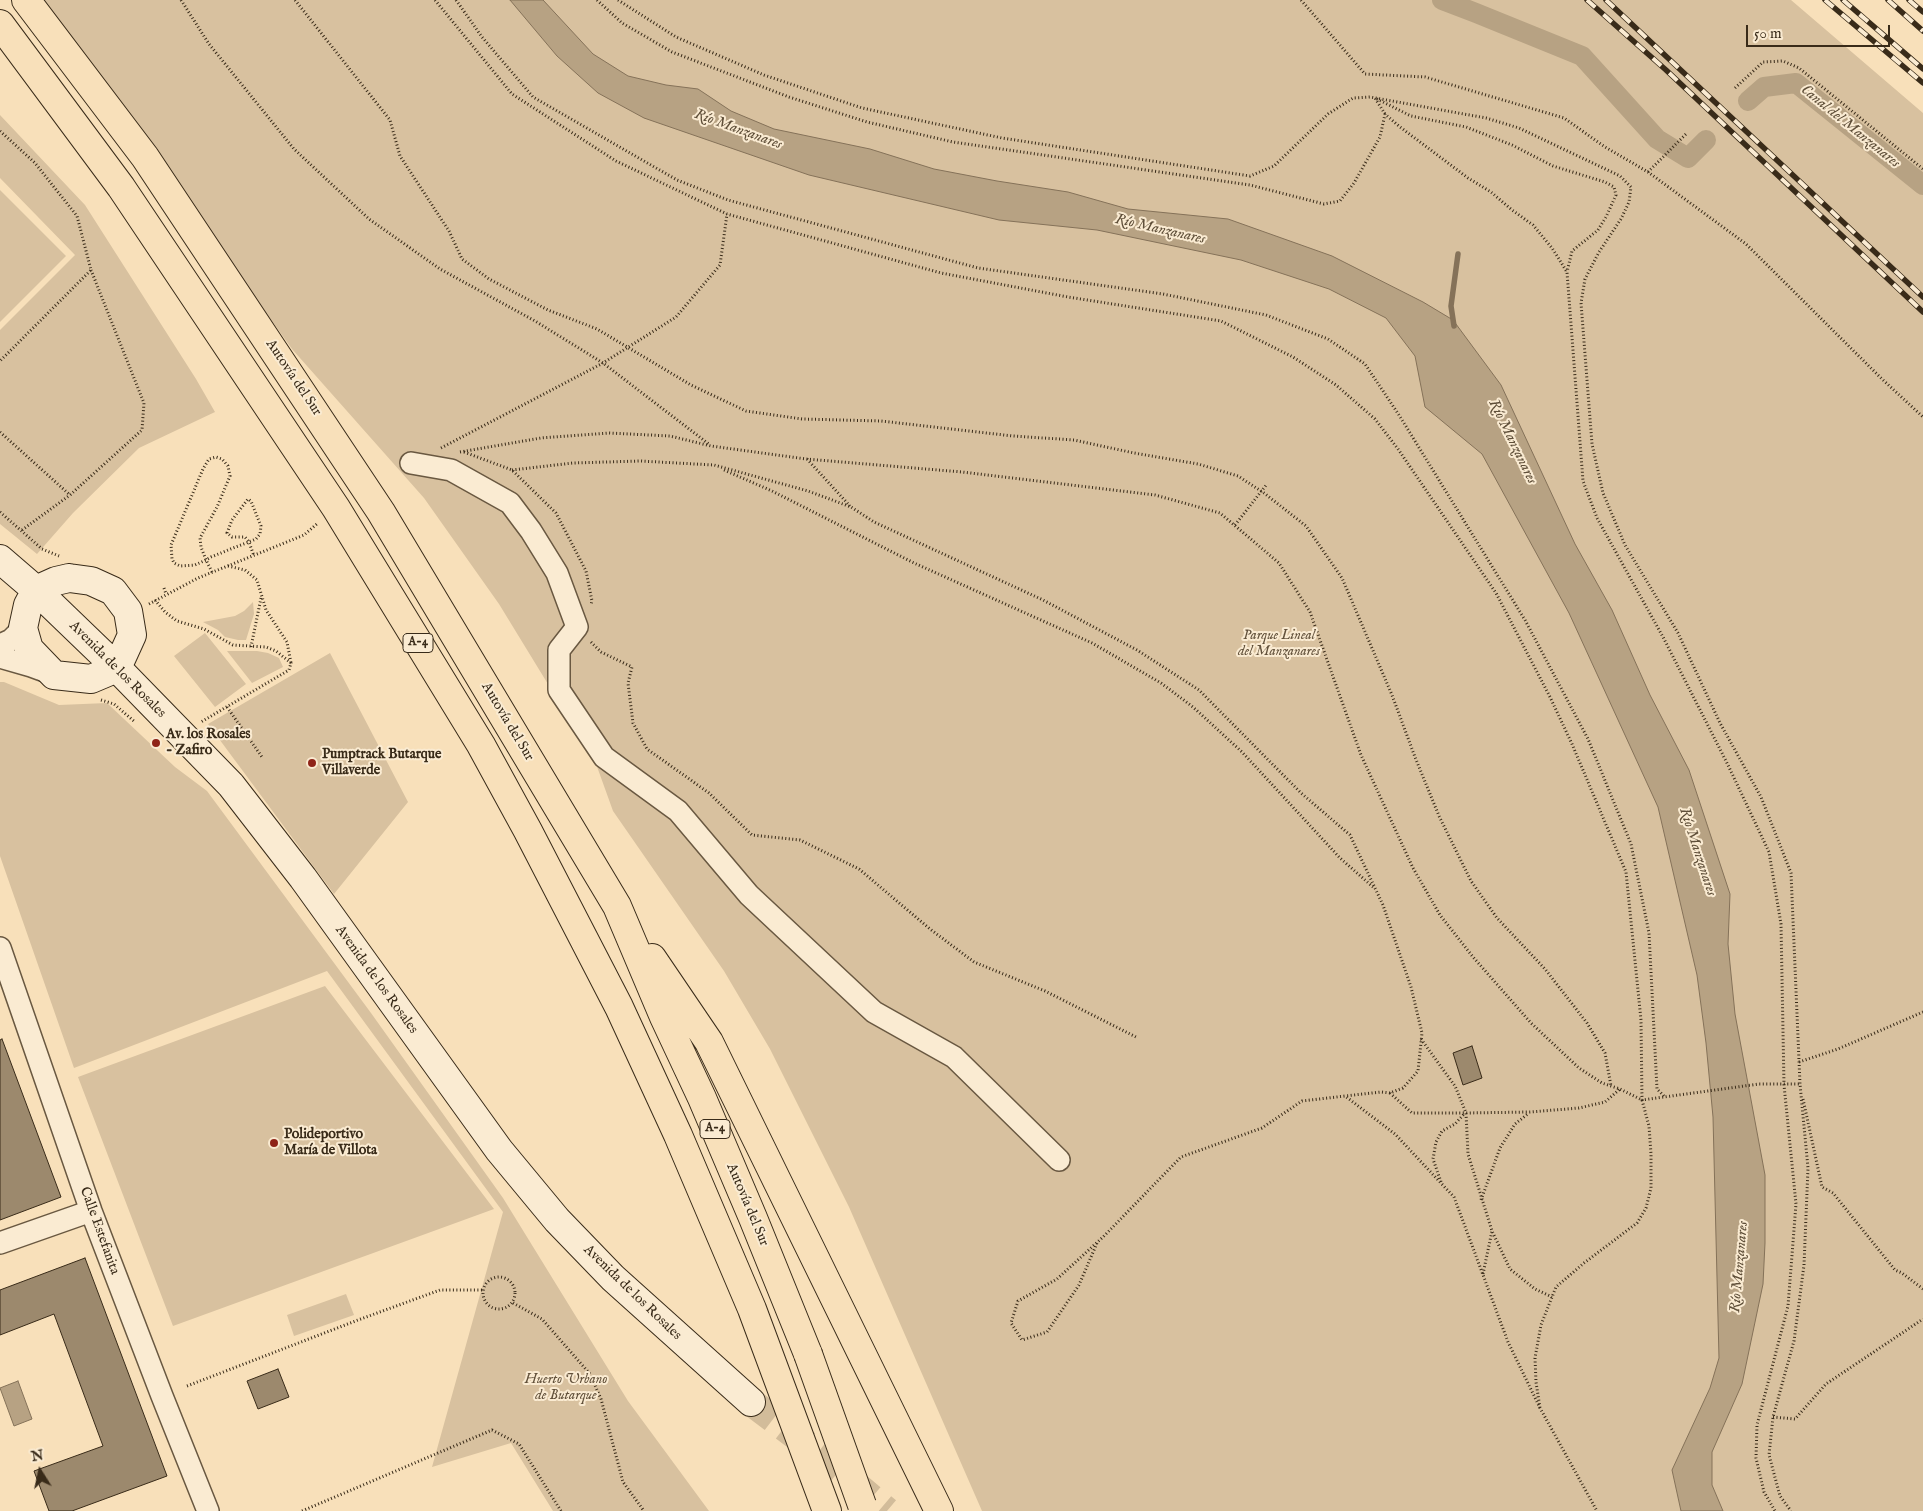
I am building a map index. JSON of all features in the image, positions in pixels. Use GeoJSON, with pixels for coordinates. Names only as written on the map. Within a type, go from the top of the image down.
{"type":"FeatureCollection","features":[{"type":"Feature","properties":{"kind":"highway","name":"Autovía del Sur"},"geometry":{"type":"LineString","coordinates":[[26,0],[145,157],[382,512],[617,906],[664,1017],[710,1115],[753,1218],[808,1354],[863,1508]]}},
{"type":"Feature","properties":{"kind":"highway","name":"A-4"},"geometry":{"type":"LineString","coordinates":[[0,24],[122,187],[336,508],[481,744],[619,1007],[678,1135],[752,1310],[827,1511]]}},
{"type":"Feature","properties":{"kind":"highway"},"geometry":{"type":"LineString","coordinates":[[617,906],[709,1042],[940,1511]]}},
{"type":"Feature","properties":{"kind":"street"},"geometry":{"type":"LineString","coordinates":[[411,463],[451,470],[510,503],[530,531],[557,573],[576,627],[559,650],[559,690],[604,757],[678,811],[749,895],[874,1012],[954,1058],[1059,1160]]}},
{"type":"Feature","properties":{"kind":"street","name":"Avenida de los Rosales"},"geometry":{"type":"LineString","coordinates":[[0,559],[36,590],[117,668],[231,785],[303,878],[499,1150],[557,1220],[614,1278],[751,1402]]}},
{"type":"Feature","properties":{"kind":"street"},"geometry":{"type":"LineString","coordinates":[[0,657],[54,675],[91,679],[117,668],[132,635],[128,611],[112,591],[90,581],[70,578],[56,580],[36,590],[28,605],[23,628],[29,649],[54,675]]}},
{"type":"Feature","properties":{"kind":"street"},"geometry":{"type":"LineString","coordinates":[[0,645],[11,640],[23,628]]}},
{"type":"Feature","properties":{"kind":"street","name":"Calle Estefanita"},"geometry":{"type":"LineString","coordinates":[[0,948],[91,1211],[162,1396],[203,1510]]}},
{"type":"Feature","properties":{"kind":"street"},"geometry":{"type":"LineString","coordinates":[[0,1243],[91,1211]]}},
{"type":"Feature","properties":{"kind":"path"},"geometry":{"type":"LineString","coordinates":[[181,0],[209,44],[294,149],[369,219],[440,269],[535,321],[603,363],[711,446]]}},
{"type":"Feature","properties":{"kind":"path"},"geometry":{"type":"LineString","coordinates":[[295,0],[390,120],[400,156],[449,231],[462,259],[489,279],[548,310],[597,329],[691,385],[746,411],[802,419],[881,421],[1012,436],[1074,440],[1198,464],[1238,476],[1262,491],[1306,526],[1342,578],[1392,695],[1414,758],[1438,816],[1471,881],[1497,918],[1545,968],[1587,1023],[1605,1053],[1611,1086]]}},
{"type":"Feature","properties":{"kind":"path"},"geometry":{"type":"LineString","coordinates":[[435,0],[512,94],[616,161],[727,214],[941,272],[1068,297],[1221,321],[1293,357],[1336,385],[1375,419],[1398,449],[1496,593],[1554,705],[1626,872],[1641,1020],[1642,1100],[1649,1126],[1651,1188],[1646,1208],[1637,1223],[1556,1287],[1541,1325],[1535,1358],[1540,1408]]}},
{"type":"Feature","properties":{"kind":"path"},"geometry":{"type":"LineString","coordinates":[[456,0],[482,37],[533,98],[677,180],[728,200],[978,268],[1163,294],[1266,315],[1328,339],[1365,364],[1399,415],[1525,620],[1592,747],[1631,844],[1649,933],[1657,1089],[1666,1097]]}},
{"type":"Feature","properties":{"kind":"path"},"geometry":{"type":"LineString","coordinates":[[597,0],[622,23],[672,52],[789,98],[867,122],[953,142],[1250,185],[1324,204],[1340,201],[1354,183],[1380,136],[1386,114]]}},
{"type":"Feature","properties":{"kind":"path"},"geometry":{"type":"LineString","coordinates":[[618,0],[685,40],[764,75],[862,108],[1002,138],[1250,176],[1274,166],[1328,114],[1353,98],[1375,98],[1486,118],[1520,128],[1620,176],[1630,187],[1629,202],[1621,219],[1599,252],[1585,279],[1581,303],[1592,444],[1603,493],[1625,545],[1678,633],[1720,723],[1761,798],[1791,873],[1800,1084],[1808,1168],[1804,1265],[1794,1341],[1773,1417],[1769,1455],[1780,1496],[1791,1511]]}},
{"type":"Feature","properties":{"kind":"path"},"geometry":{"type":"LineString","coordinates":[[1301,0],[1365,74],[1425,77],[1564,118],[1605,147],[1648,172],[1746,244],[1882,379],[1923,416]]}},
{"type":"Feature","properties":{"kind":"path"},"geometry":{"type":"LineString","coordinates":[[1735,88],[1763,62],[1783,61],[1800,68],[1923,169]]}},
{"type":"Feature","properties":{"kind":"path"},"geometry":{"type":"LineString","coordinates":[[1375,98],[1386,114],[1400,128],[1425,144],[1468,178],[1491,192],[1533,225],[1552,248],[1567,272]]}},
{"type":"Feature","properties":{"kind":"path"},"geometry":{"type":"LineString","coordinates":[[1375,98],[1411,116],[1466,128],[1512,145],[1553,166],[1605,182],[1614,187],[1616,195],[1606,217],[1598,230],[1572,251],[1567,272],[1583,481],[1597,518],[1667,645],[1727,763],[1769,852],[1781,924],[1784,1085],[1796,1204],[1788,1306],[1757,1425],[1756,1458],[1764,1492],[1775,1511]]}},
{"type":"Feature","properties":{"kind":"path"},"geometry":{"type":"LineString","coordinates":[[0,131],[34,163],[77,216],[91,270],[144,403],[142,430],[70,495],[22,530]]}},
{"type":"Feature","properties":{"kind":"path"},"geometry":{"type":"LineString","coordinates":[[1648,172],[1687,133]]}},
{"type":"Feature","properties":{"kind":"path"},"geometry":{"type":"LineString","coordinates":[[411,463],[603,363],[676,317],[720,265],[727,214]]}},
{"type":"Feature","properties":{"kind":"path"},"geometry":{"type":"LineString","coordinates":[[0,361],[91,270]]}},
{"type":"Feature","properties":{"kind":"path"},"geometry":{"type":"LineString","coordinates":[[0,432],[70,495]]}},
{"type":"Feature","properties":{"kind":"path"},"geometry":{"type":"LineString","coordinates":[[453,452],[541,438],[609,433],[670,436],[711,446],[806,459],[962,472],[1156,495],[1220,513],[1279,563],[1310,612],[1362,754],[1413,868],[1440,915],[1473,957],[1532,1023],[1579,1068],[1602,1083],[1620,1089],[1642,1100],[1759,1084],[1800,1084]]}},
{"type":"Feature","properties":{"kind":"path"},"geometry":{"type":"LineString","coordinates":[[212,572],[206,560],[201,547],[200,538],[230,476],[228,466],[222,459],[216,457],[209,459],[171,545],[172,559],[174,563],[180,566],[195,565],[206,560],[249,542],[256,540],[260,534],[261,526],[251,500],[248,499],[232,520],[227,533],[232,537],[245,537],[249,542],[254,556]]}},
{"type":"Feature","properties":{"kind":"path"},"geometry":{"type":"LineString","coordinates":[[806,459],[851,507]]}},
{"type":"Feature","properties":{"kind":"path"},"geometry":{"type":"LineString","coordinates":[[512,470],[573,462],[640,461],[714,465],[808,491],[851,507],[874,522],[1043,600],[1129,645],[1199,690],[1301,793],[1350,835],[1383,905],[1411,987],[1422,1033],[1418,1071],[1403,1088],[1390,1093],[1381,1092],[1302,1102],[1262,1128],[1181,1158],[1097,1243],[1057,1279],[1018,1301],[1012,1323],[1022,1340],[1047,1332],[1079,1285],[1097,1243]]}},
{"type":"Feature","properties":{"kind":"path"},"geometry":{"type":"LineString","coordinates":[[714,465],[772,491],[914,563],[1092,643],[1161,683],[1193,706],[1242,752],[1340,858],[1375,888]]}},
{"type":"Feature","properties":{"kind":"path"},"geometry":{"type":"LineString","coordinates":[[1234,525],[1267,484]]}},
{"type":"Feature","properties":{"kind":"path"},"geometry":{"type":"LineString","coordinates":[[128,611],[146,606],[166,594],[212,572],[304,536],[319,523]]}},
{"type":"Feature","properties":{"kind":"path"},"geometry":{"type":"LineString","coordinates":[[200,723],[289,670],[291,663],[287,642],[266,610],[257,580],[245,570],[228,566]]}},
{"type":"Feature","properties":{"kind":"path"},"geometry":{"type":"LineString","coordinates":[[164,588],[166,594]]}},
{"type":"Feature","properties":{"kind":"path"},"geometry":{"type":"LineString","coordinates":[[251,647],[261,595]]}},
{"type":"Feature","properties":{"kind":"path"},"geometry":{"type":"LineString","coordinates":[[155,600],[164,612],[177,620],[204,629],[233,645],[266,647],[276,651],[291,663]]}},
{"type":"Feature","properties":{"kind":"path"},"geometry":{"type":"LineString","coordinates":[[602,652],[632,667],[628,683],[633,723],[647,749],[709,793],[752,835],[800,840],[859,869],[930,929],[974,962],[1045,992],[1138,1038]]}},
{"type":"Feature","properties":{"kind":"path"},"geometry":{"type":"LineString","coordinates":[[94,700],[103,700],[114,704],[140,727]]}},
{"type":"Feature","properties":{"kind":"path"},"geometry":{"type":"LineString","coordinates":[[227,707],[262,758]]}},
{"type":"Feature","properties":{"kind":"path"},"geometry":{"type":"LineString","coordinates":[[1799,1062],[1838,1049],[1923,1012]]}},
{"type":"Feature","properties":{"kind":"path"},"geometry":{"type":"LineString","coordinates":[[1421,1039],[1455,1086],[1466,1113],[1468,1154],[1492,1231],[1510,1269],[1535,1289],[1552,1297]]}},
{"type":"Feature","properties":{"kind":"path"},"geometry":{"type":"LineString","coordinates":[[1800,1084],[1822,1187],[1833,1193],[1895,1270],[1902,1273],[1923,1290]]}},
{"type":"Feature","properties":{"kind":"path"},"geometry":{"type":"LineString","coordinates":[[1390,1093],[1412,1112],[1530,1112],[1579,1108],[1605,1102],[1620,1089]]}},
{"type":"Feature","properties":{"kind":"path"},"geometry":{"type":"LineString","coordinates":[[1344,1096],[1395,1134],[1454,1197],[1508,1342],[1540,1408],[1597,1511]]}},
{"type":"Feature","properties":{"kind":"path"},"geometry":{"type":"LineString","coordinates":[[1481,1200],[1500,1148],[1516,1124],[1530,1112]]}},
{"type":"Feature","properties":{"kind":"path"},"geometry":{"type":"LineString","coordinates":[[1441,1183],[1433,1159],[1436,1142],[1442,1131],[1455,1124],[1466,1113]]}},
{"type":"Feature","properties":{"kind":"path"},"geometry":{"type":"LineString","coordinates":[[1482,1275],[1492,1231]]}},
{"type":"Feature","properties":{"kind":"path"},"geometry":{"type":"LineString","coordinates":[[497,1276],[506,1278],[513,1284],[516,1293],[513,1303],[505,1309],[494,1309],[485,1302],[483,1290],[488,1280],[497,1276]]}},
{"type":"Feature","properties":{"kind":"path"},"geometry":{"type":"LineString","coordinates":[[187,1386],[440,1290],[483,1290]]}},
{"type":"Feature","properties":{"kind":"path"},"geometry":{"type":"LineString","coordinates":[[513,1303],[542,1319],[590,1374],[601,1399],[623,1482],[644,1511]]}},
{"type":"Feature","properties":{"kind":"path"},"geometry":{"type":"LineString","coordinates":[[1773,1417],[1795,1419],[1826,1384],[1923,1319]]}},
{"type":"Feature","properties":{"kind":"path"},"geometry":{"type":"LineString","coordinates":[[302,1511],[492,1430],[519,1444],[561,1511]]}},
{"type":"Feature","properties":{"kind":"green space","name":"Parque Lineal del Manzanares"},"geometry":{"type":"Polygon","coordinates":[[[42,0],[1791,0],[1923,113],[1923,1511],[982,1511],[849,1207],[770,1049],[724,971],[613,811],[595,761],[499,604],[424,498],[292,349],[42,0]]]}},
{"type":"Feature","properties":{"kind":"green space"},"geometry":{"type":"Polygon","coordinates":[[[0,115],[85,205],[215,412],[139,448],[73,513],[37,554],[0,524],[0,330],[75,255],[0,178],[0,115]]]}},
{"type":"Feature","properties":{"kind":"green space"},"geometry":{"type":"Polygon","coordinates":[[[0,190],[66,256],[0,322],[0,190]]]}},
{"type":"Feature","properties":{"kind":"green space"},"geometry":{"type":"Polygon","coordinates":[[[253,602],[254,614],[246,640],[225,637],[218,630],[203,622],[235,616],[244,611],[253,602]]]}},
{"type":"Feature","properties":{"kind":"green space"},"geometry":{"type":"Polygon","coordinates":[[[205,633],[246,684],[215,707],[174,656],[205,633]]]}},
{"type":"Feature","properties":{"kind":"green space"},"geometry":{"type":"Polygon","coordinates":[[[227,651],[257,651],[279,658],[283,667],[252,683],[227,651]]]}},
{"type":"Feature","properties":{"kind":"green space","name":"Pumptrack Butarque Villaverde"},"geometry":{"type":"Polygon","coordinates":[[[330,653],[408,802],[334,894],[208,724],[330,653]]]}},
{"type":"Feature","properties":{"kind":"green space","name":"Huerto Urbano de Butarque"},"geometry":{"type":"Polygon","coordinates":[[[0,682],[59,705],[107,703],[175,767],[207,791],[371,1013],[503,1198],[628,1401],[709,1511],[553,1511],[511,1443],[432,1467],[503,1212],[327,971],[74,1068],[0,856],[0,682]]]}},
{"type":"Feature","properties":{"kind":"green space","name":"Polideportivo María de Villota"},"geometry":{"type":"Polygon","coordinates":[[[325,986],[494,1209],[173,1326],[78,1077],[325,986]]]}},
{"type":"Feature","properties":{"kind":"green space"},"geometry":{"type":"Polygon","coordinates":[[[346,1294],[354,1315],[294,1336],[287,1315],[346,1294]]]}},
{"type":"Feature","properties":{"kind":"water","name":"Río Manzanares"},"geometry":{"type":"Polygon","coordinates":[[[510,0],[543,0],[593,54],[628,76],[666,85],[698,89],[731,111],[774,129],[870,149],[934,169],[1068,192],[1128,209],[1228,219],[1332,256],[1423,302],[1453,320],[1501,385],[1575,544],[1612,610],[1650,695],[1689,770],[1730,894],[1728,944],[1735,1014],[1765,1175],[1765,1243],[1763,1284],[1742,1384],[1712,1452],[1712,1485],[1723,1511],[1681,1511],[1672,1470],[1710,1388],[1719,1358],[1713,1117],[1706,1043],[1697,975],[1658,807],[1569,613],[1482,454],[1425,407],[1415,356],[1386,318],[1329,289],[1241,260],[1097,230],[999,220],[809,175],[644,118],[598,93],[557,56],[510,0]]]}},
{"type":"Feature","properties":{"kind":"water"},"geometry":{"type":"Polygon","coordinates":[[[18,1381],[32,1419],[14,1426],[0,1388],[18,1381]]]}},
{"type":"Feature","properties":{"kind":"building"},"geometry":{"type":"Polygon","coordinates":[[[2,1039],[61,1197],[0,1220],[0,1040],[2,1039]]]}},
{"type":"Feature","properties":{"kind":"building"},"geometry":{"type":"Polygon","coordinates":[[[1472,1046],[1482,1078],[1463,1085],[1453,1053],[1472,1046]]]}},
{"type":"Feature","properties":{"kind":"building"},"geometry":{"type":"Polygon","coordinates":[[[85,1258],[167,1476],[72,1511],[49,1511],[34,1471],[103,1446],[54,1314],[0,1335],[0,1290],[85,1258]]]}},
{"type":"Feature","properties":{"kind":"building"},"geometry":{"type":"Polygon","coordinates":[[[278,1369],[289,1397],[258,1409],[247,1381],[278,1369]]]}},
{"type":"Feature","properties":{"kind":"waterway","name":"Canal del Manzanares"},"geometry":{"type":"LineString","coordinates":[[1442,0],[1582,56],[1657,139],[1688,158],[1706,140]]}},
{"type":"Feature","properties":{"kind":"waterway","name":"Canal del Manzanares"},"geometry":{"type":"LineString","coordinates":[[1748,101],[1764,87],[1796,83],[1923,185]]}},
{"type":"Feature","properties":{"kind":"waterway"},"geometry":{"type":"LineString","coordinates":[[1454,326],[1451,306],[1458,254]]}},
{"type":"Feature","properties":{"kind":"tunnel"},"geometry":{"type":"LineString","coordinates":[[751,1402],[823,1457],[887,1511]]}},
{"type":"Feature","properties":{"kind":"railway"},"geometry":{"type":"LineString","coordinates":[[1587,0],[1666,70],[1923,312]]}},
{"type":"Feature","properties":{"kind":"railway"},"geometry":{"type":"LineString","coordinates":[[1606,0],[1923,297]]}},
{"type":"Feature","properties":{"kind":"railway"},"geometry":{"type":"LineString","coordinates":[[1825,0],[1923,83]]}},
{"type":"Feature","properties":{"kind":"railway"},"geometry":{"type":"LineString","coordinates":[[1843,0],[1923,69]]}},
{"type":"Feature","properties":{"kind":"railway"},"geometry":{"type":"LineString","coordinates":[[1888,0],[1923,31]]}},
{"type":"Feature","properties":{"kind":"railway"},"geometry":{"type":"LineString","coordinates":[[1909,0],[1923,12]]}},
{"type":"Feature","properties":{"kind":"place","name":"Av. los Rosales - Zafiro"},"geometry":{"type":"Point","coordinates":[156,743]}},
{"type":"Feature","properties":{"kind":"place","name":"Pumptrack Butarque Villaverde"},"geometry":{"type":"Point","coordinates":[312,763]}},
{"type":"Feature","properties":{"kind":"place","name":"Polideportivo María de Villota"},"geometry":{"type":"Point","coordinates":[274,1143]}}]}
